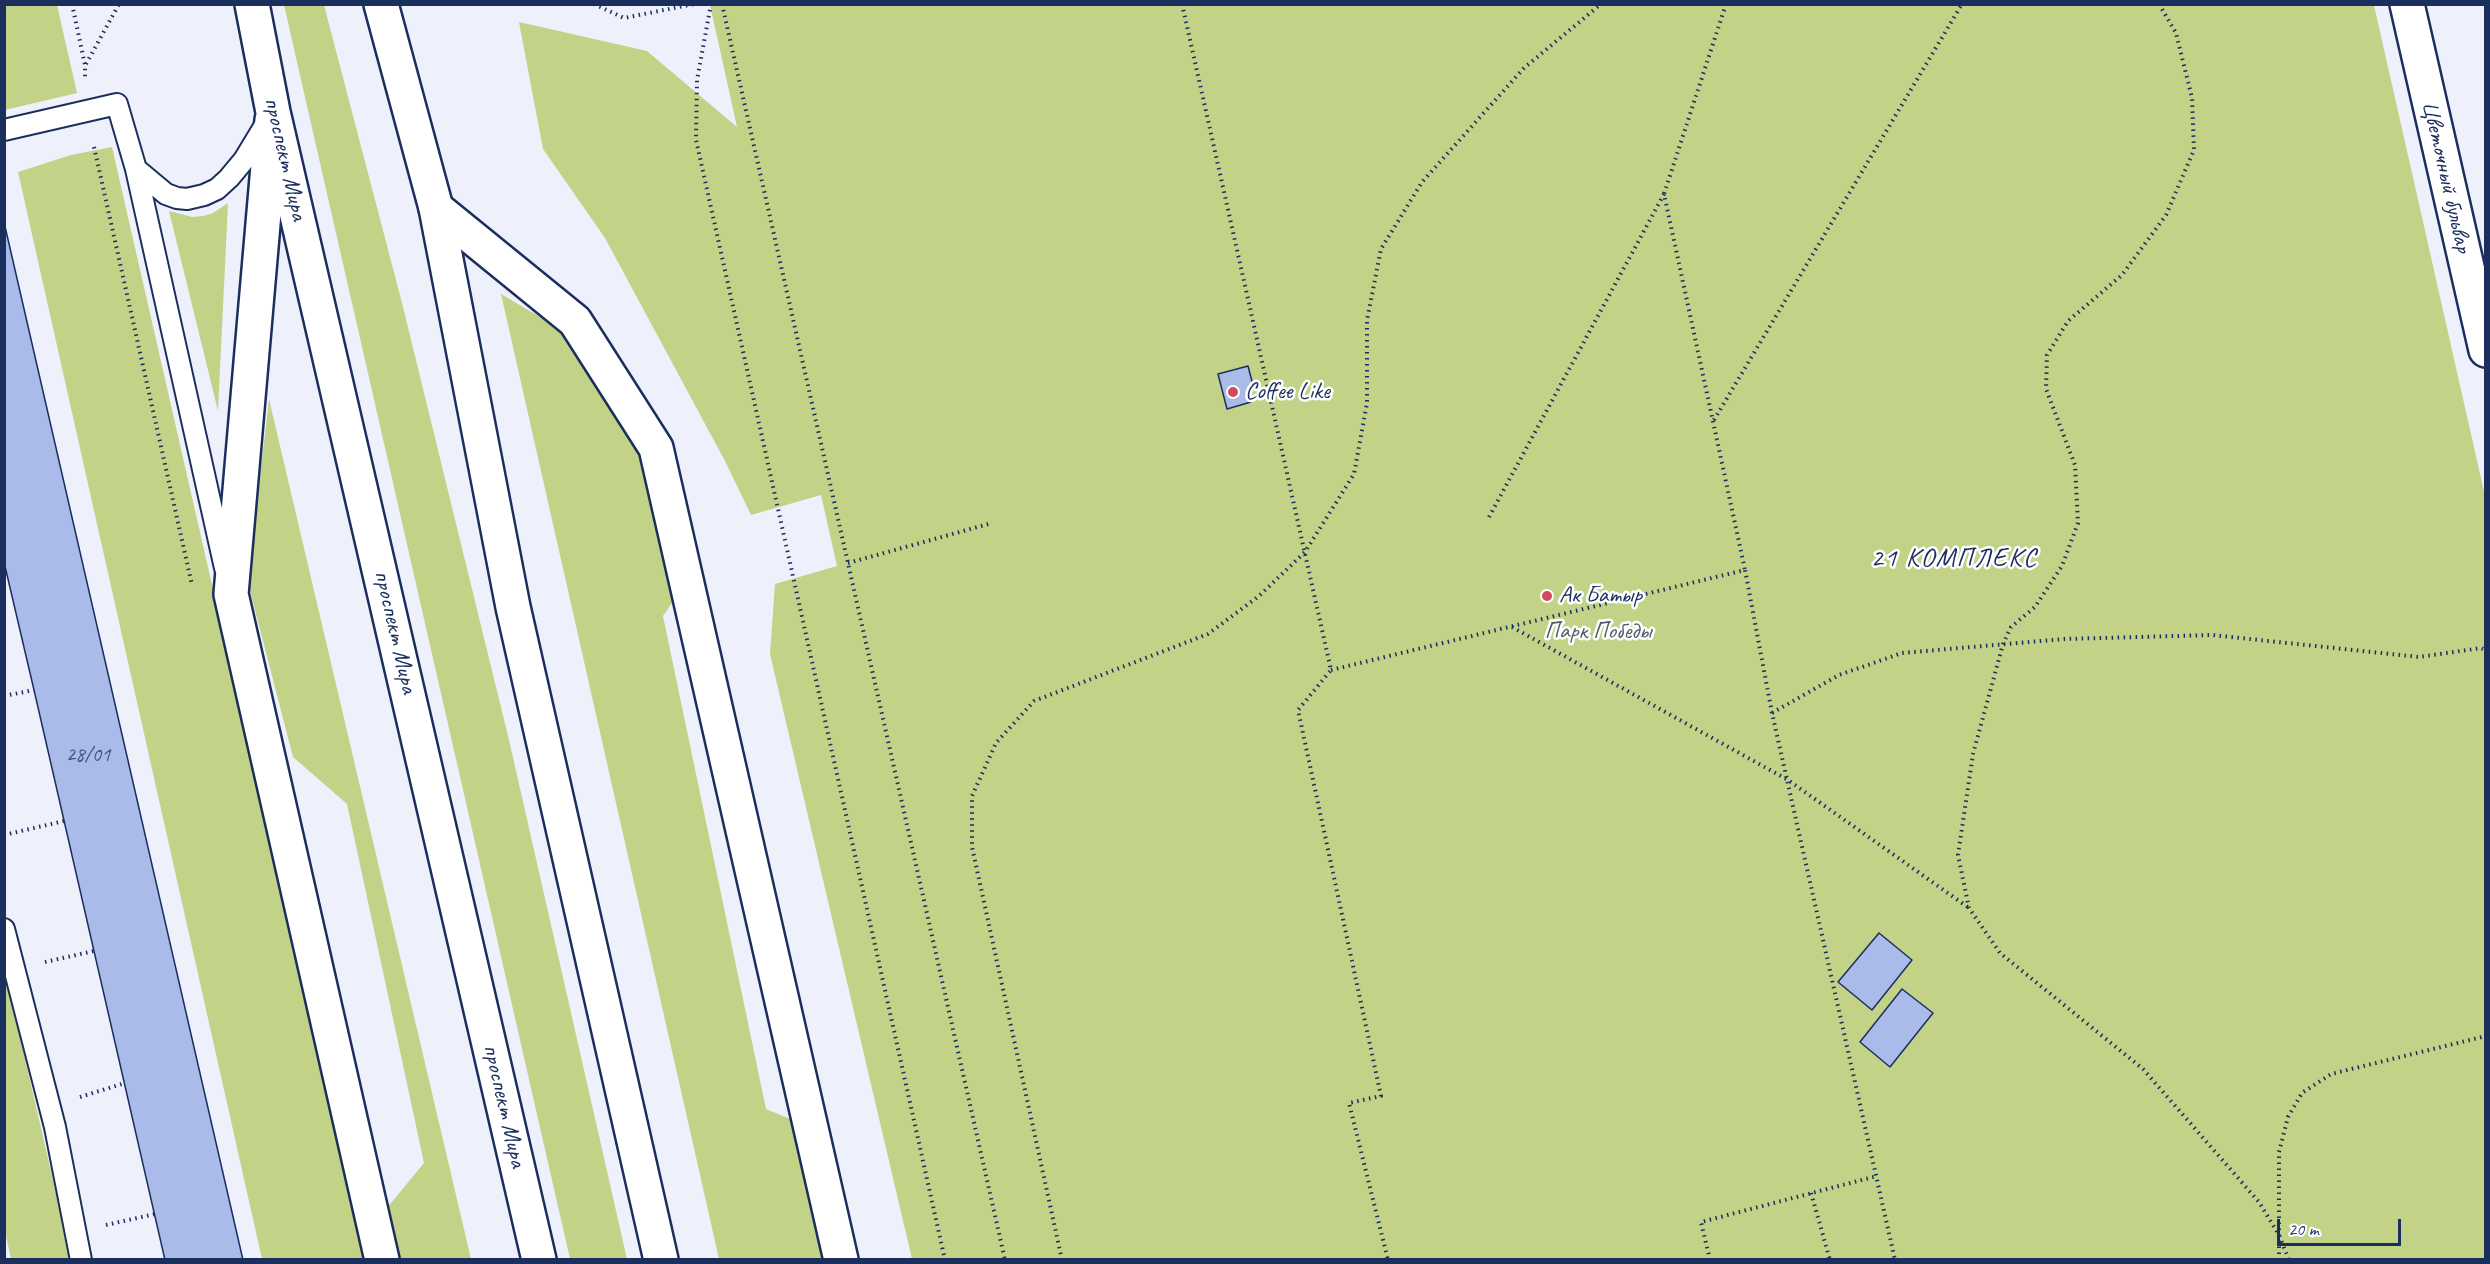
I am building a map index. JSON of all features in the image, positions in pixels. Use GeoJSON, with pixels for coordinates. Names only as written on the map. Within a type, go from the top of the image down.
{"type":"FeatureCollection","features":[{"type":"Feature","properties":{"kind":"street","name":"проспект Мира"},"geometry":{"type":"LineString","coordinates":[[252,4],[273,112],[539,1260]]}},
{"type":"Feature","properties":{"kind":"street"},"geometry":{"type":"LineString","coordinates":[[381,4],[436,208],[513,607],[661,1260]]}},
{"type":"Feature","properties":{"kind":"street","name":"Цветочный бульвар"},"geometry":{"type":"LineString","coordinates":[[2408,4],[2486,350]]}},
{"type":"Feature","properties":{"kind":"street"},"geometry":{"type":"LineString","coordinates":[[273,112],[231,594],[382,1260]]}},
{"type":"Feature","properties":{"kind":"street"},"geometry":{"type":"LineString","coordinates":[[436,208],[575,321],[656,448],[841,1260]]}},
{"type":"Feature","properties":{"kind":"lane"},"geometry":{"type":"LineString","coordinates":[[4,130],[117,104],[136,169],[231,594]]}},
{"type":"Feature","properties":{"kind":"lane"},"geometry":{"type":"LineString","coordinates":[[136,169],[166,194],[187,199],[204,195],[217,189],[244,160],[273,112]]}},
{"type":"Feature","properties":{"kind":"lane"},"geometry":{"type":"LineString","coordinates":[[4,929],[50,1107],[81,1260]]}},
{"type":"Feature","properties":{"kind":"path"},"geometry":{"type":"LineString","coordinates":[[72,4],[85,65],[86,111]]}},
{"type":"Feature","properties":{"kind":"path"},"geometry":{"type":"LineString","coordinates":[[85,65],[119,4]]}},
{"type":"Feature","properties":{"kind":"path"},"geometry":{"type":"LineString","coordinates":[[594,4],[624,18],[694,4]]}},
{"type":"Feature","properties":{"kind":"path"},"geometry":{"type":"LineString","coordinates":[[711,4],[697,80],[696,140],[945,1260]]}},
{"type":"Feature","properties":{"kind":"path"},"geometry":{"type":"LineString","coordinates":[[722,4],[1005,1260]]}},
{"type":"Feature","properties":{"kind":"path"},"geometry":{"type":"LineString","coordinates":[[1182,4],[1331,670]]}},
{"type":"Feature","properties":{"kind":"path"},"geometry":{"type":"LineString","coordinates":[[1062,1260],[972,847],[972,796],[996,742],[1034,701],[1208,634],[1259,596],[1305,552],[1354,474],[1367,403],[1367,320],[1381,249],[1422,182],[1516,77],[1601,4]]}},
{"type":"Feature","properties":{"kind":"path"},"geometry":{"type":"LineString","coordinates":[[1489,517],[1664,194],[1726,4]]}},
{"type":"Feature","properties":{"kind":"path"},"geometry":{"type":"LineString","coordinates":[[1713,421],[1962,4]]}},
{"type":"Feature","properties":{"kind":"path"},"geometry":{"type":"LineString","coordinates":[[1969,908],[1958,855],[1973,754],[2003,644],[2011,627],[2035,607],[2062,566],[2078,523],[2075,465],[2046,389],[2047,355],[2067,321],[2122,275],[2166,215],[2194,150],[2192,98],[2176,33],[2159,4]]}},
{"type":"Feature","properties":{"kind":"path"},"geometry":{"type":"LineString","coordinates":[[1664,194],[1745,570],[1772,712],[1895,1260]]}},
{"type":"Feature","properties":{"kind":"path"},"geometry":{"type":"LineString","coordinates":[[848,563],[992,523]]}},
{"type":"Feature","properties":{"kind":"path"},"geometry":{"type":"LineString","coordinates":[[1388,1260],[1349,1103],[1381,1096],[1298,710],[1331,670],[1745,570]]}},
{"type":"Feature","properties":{"kind":"path"},"geometry":{"type":"LineString","coordinates":[[1512,626],[1788,780],[1969,908],[2000,952],[2143,1069],[2259,1202],[2279,1235],[2289,1260]]}},
{"type":"Feature","properties":{"kind":"path"},"geometry":{"type":"LineString","coordinates":[[1772,712],[1839,675],[1902,653],[2003,644],[2064,639],[2212,635],[2420,657],[2481,648],[2486,650]]}},
{"type":"Feature","properties":{"kind":"path"},"geometry":{"type":"LineString","coordinates":[[4,696],[34,690]]}},
{"type":"Feature","properties":{"kind":"path"},"geometry":{"type":"LineString","coordinates":[[4,835],[64,821]]}},
{"type":"Feature","properties":{"kind":"path"},"geometry":{"type":"LineString","coordinates":[[14,970],[94,951]]}},
{"type":"Feature","properties":{"kind":"path"},"geometry":{"type":"LineString","coordinates":[[2279,1260],[2279,1152],[2288,1117],[2302,1093],[2331,1074],[2486,1036]]}},
{"type":"Feature","properties":{"kind":"path"},"geometry":{"type":"LineString","coordinates":[[50,1107],[125,1083]]}},
{"type":"Feature","properties":{"kind":"path"},"geometry":{"type":"LineString","coordinates":[[1710,1260],[1701,1222],[1877,1176]]}},
{"type":"Feature","properties":{"kind":"path"},"geometry":{"type":"LineString","coordinates":[[1811,1193],[1830,1260]]}},
{"type":"Feature","properties":{"kind":"path"},"geometry":{"type":"LineString","coordinates":[[74,1232],[155,1214]]}},
{"type":"Feature","properties":{"kind":"green space"},"geometry":{"type":"Polygon","coordinates":[[[4,5],[57,5],[77,93],[5,110],[4,5]]]}},
{"type":"Feature","properties":{"kind":"green space"},"geometry":{"type":"Polygon","coordinates":[[[284,5],[324,5],[402,303],[509,740],[627,1259],[570,1259],[284,5]]]}},
{"type":"Feature","properties":{"kind":"green space","name":"Парк Победы"},"geometry":{"type":"Polygon","coordinates":[[[710,5],[2374,5],[2485,496],[2485,1259],[912,1259],[770,654],[775,584],[837,566],[821,495],[751,515],[725,461],[605,238],[543,149],[519,22],[647,51],[737,127],[710,5]]]}},
{"type":"Feature","properties":{"kind":"green space"},"geometry":{"type":"Polygon","coordinates":[[[112,147],[366,1259],[262,1259],[18,172],[71,155],[112,147]]]}},
{"type":"Feature","properties":{"kind":"green space"},"geometry":{"type":"Polygon","coordinates":[[[228,203],[218,411],[169,211],[192,217],[203,216],[213,213],[228,203]]]}},
{"type":"Feature","properties":{"kind":"green space"},"geometry":{"type":"Polygon","coordinates":[[[501,294],[571,335],[656,448],[687,581],[663,616],[766,1109],[812,1128],[841,1259],[719,1259],[501,294]]]}},
{"type":"Feature","properties":{"kind":"green space"},"geometry":{"type":"Polygon","coordinates":[[[269,399],[471,1259],[398,1259],[386,1209],[424,1163],[347,804],[293,757],[248,583],[269,399]]]}},
{"type":"Feature","properties":{"kind":"green space"},"geometry":{"type":"Polygon","coordinates":[[[8,985],[71,1259],[11,1259],[5,1231],[4,986],[8,985]]]}},
{"type":"Feature","properties":{"kind":"building"},"geometry":{"type":"Polygon","coordinates":[[[4,222],[243,1260],[165,1260],[4,562],[4,222]]]}},
{"type":"Feature","properties":{"kind":"building"},"geometry":{"type":"Polygon","coordinates":[[[1248,366],[1254,389],[1248,390],[1251,402],[1227,409],[1218,374],[1248,366]]]}},
{"type":"Feature","properties":{"kind":"building"},"geometry":{"type":"Polygon","coordinates":[[[1879,933],[1912,960],[1872,1010],[1838,982],[1879,933]]]}},
{"type":"Feature","properties":{"kind":"building"},"geometry":{"type":"Polygon","coordinates":[[[1902,989],[1933,1013],[1890,1067],[1860,1042],[1902,989]]]}},
{"type":"Feature","properties":{"kind":"place","name":"Coffee Like"},"geometry":{"type":"Point","coordinates":[1233,392]}},
{"type":"Feature","properties":{"kind":"place","name":"Ак Батыр"},"geometry":{"type":"Point","coordinates":[1547,596]}},
{"type":"Feature","properties":{"kind":"district","name":"21 КОМПЛЕКС"},"geometry":{"type":"Point","coordinates":[1954,559]}}]}
